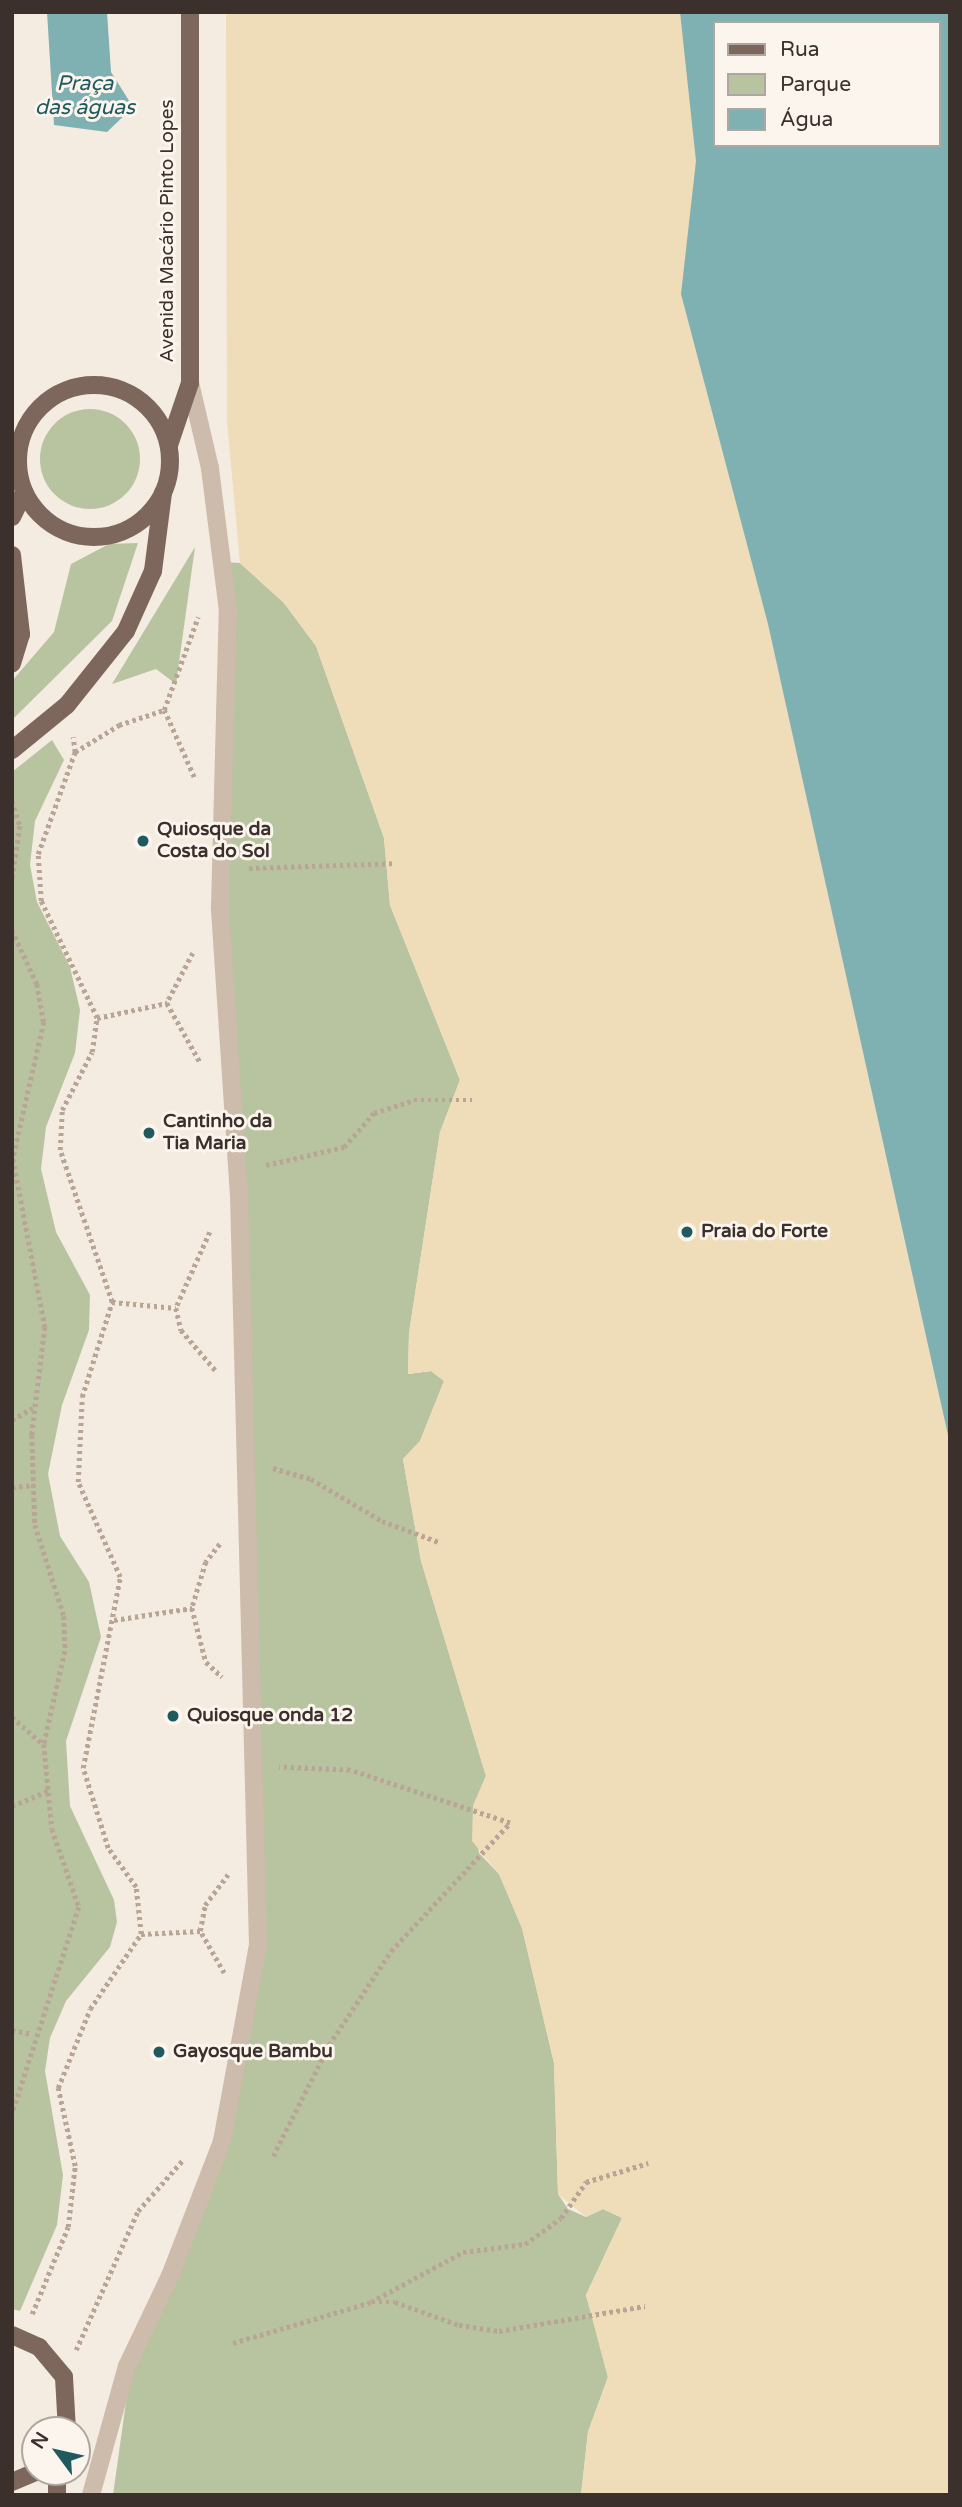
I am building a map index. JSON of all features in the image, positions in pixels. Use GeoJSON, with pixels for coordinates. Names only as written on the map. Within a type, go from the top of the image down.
{"type":"FeatureCollection","features":[{"type":"Feature","properties":{"kind":"main road","name":"Avenida Macário Pinto Lopes"},"geometry":{"type":"LineString","coordinates":[[169,445],[190,383],[190,12]]}},
{"type":"Feature","properties":{"kind":"main road"},"geometry":{"type":"LineString","coordinates":[[12,750],[67,705],[126,631],[141,599],[159,546],[169,445],[147,405],[128,391],[82,384],[41,405],[14,442],[24,492],[57,529],[81,537],[129,529],[163,493]]}},
{"type":"Feature","properties":{"kind":"main road"},"geometry":{"type":"LineString","coordinates":[[12,517],[24,492]]}},
{"type":"Feature","properties":{"kind":"main road"},"geometry":{"type":"LineString","coordinates":[[12,555],[20,634],[12,664]]}},
{"type":"Feature","properties":{"kind":"main road"},"geometry":{"type":"LineString","coordinates":[[17,2336],[53,2360],[64,2378],[66,2416]]}},
{"type":"Feature","properties":{"kind":"street"},"geometry":{"type":"LineString","coordinates":[[91,2495],[127,2366],[170,2276],[222,2141],[258,1945],[254,1841],[257,1768],[253,1708],[239,1196],[220,907],[224,867],[228,611],[210,468],[190,383]]}},
{"type":"Feature","properties":{"kind":"path"},"geometry":{"type":"LineString","coordinates":[[199,789],[164,710],[167,688],[201,612]]}},
{"type":"Feature","properties":{"kind":"path"},"geometry":{"type":"LineString","coordinates":[[17,2336],[68,2227],[75,2166],[58,2088],[90,2009],[141,1934],[136,1887],[108,1847],[83,1768],[114,1620],[120,1577],[78,1482],[82,1398],[112,1302],[60,1150],[62,1110],[92,1052],[97,1018],[41,901],[38,854],[75,752],[67,705]]}},
{"type":"Feature","properties":{"kind":"path"},"geometry":{"type":"LineString","coordinates":[[75,752],[119,725],[164,710]]}},
{"type":"Feature","properties":{"kind":"path"},"geometry":{"type":"LineString","coordinates":[[12,801],[20,826],[12,881]]}},
{"type":"Feature","properties":{"kind":"path"},"geometry":{"type":"LineString","coordinates":[[224,867],[396,863]]}},
{"type":"Feature","properties":{"kind":"path"},"geometry":{"type":"LineString","coordinates":[[12,930],[37,984],[44,1022],[12,1159],[44,1317],[33,1408],[35,1525],[64,1616],[65,1651],[44,1744],[52,1829],[79,1907],[33,2034],[21,2101],[12,2114]]}},
{"type":"Feature","properties":{"kind":"path"},"geometry":{"type":"LineString","coordinates":[[97,1018],[167,1003]]}},
{"type":"Feature","properties":{"kind":"path"},"geometry":{"type":"LineString","coordinates":[[237,1167],[344,1147],[374,1113],[414,1100],[471,1100]]}},
{"type":"Feature","properties":{"kind":"path"},"geometry":{"type":"LineString","coordinates":[[239,1196],[211,1231],[176,1308],[181,1330],[246,1406]]}},
{"type":"Feature","properties":{"kind":"path"},"geometry":{"type":"LineString","coordinates":[[112,1302],[176,1308]]}},
{"type":"Feature","properties":{"kind":"path"},"geometry":{"type":"LineString","coordinates":[[12,1420],[33,1408]]}},
{"type":"Feature","properties":{"kind":"path"},"geometry":{"type":"LineString","coordinates":[[247,1469],[289,1470],[340,1497],[439,1542]]}},
{"type":"Feature","properties":{"kind":"path"},"geometry":{"type":"LineString","coordinates":[[12,1488],[34,1485]]}},
{"type":"Feature","properties":{"kind":"path"},"geometry":{"type":"LineString","coordinates":[[249,1508],[206,1562],[192,1608],[206,1662],[253,1708]]}},
{"type":"Feature","properties":{"kind":"path"},"geometry":{"type":"LineString","coordinates":[[114,1620],[192,1608]]}},
{"type":"Feature","properties":{"kind":"path"},"geometry":{"type":"LineString","coordinates":[[12,1717],[44,1744]]}},
{"type":"Feature","properties":{"kind":"path"},"geometry":{"type":"LineString","coordinates":[[257,1768],[350,1770],[415,1789],[510,1823],[391,1951],[329,2045],[273,2156]]}},
{"type":"Feature","properties":{"kind":"path"},"geometry":{"type":"LineString","coordinates":[[12,1806],[50,1790]]}},
{"type":"Feature","properties":{"kind":"path"},"geometry":{"type":"LineString","coordinates":[[248,2000],[215,1964],[200,1931],[205,1905],[254,1841]]}},
{"type":"Feature","properties":{"kind":"path"},"geometry":{"type":"LineString","coordinates":[[141,1934],[200,1931]]}},
{"type":"Feature","properties":{"kind":"path"},"geometry":{"type":"LineString","coordinates":[[12,2031],[33,2034]]}},
{"type":"Feature","properties":{"kind":"path"},"geometry":{"type":"LineString","coordinates":[[64,2378],[138,2211],[194,2147],[222,2141]]}},
{"type":"Feature","properties":{"kind":"path"},"geometry":{"type":"LineString","coordinates":[[233,2343],[371,2302],[463,2252],[525,2244],[561,2218],[586,2182],[648,2163]]}},
{"type":"Feature","properties":{"kind":"path"},"geometry":{"type":"LineString","coordinates":[[371,2302],[395,2302],[459,2325],[499,2331],[645,2306]]}},
{"type":"Feature","properties":{"kind":"green space"},"geometry":{"type":"Polygon","coordinates":[[[90,409],[109,413],[126,423],[136,440],[140,459],[136,478],[126,495],[109,505],[90,509],[71,505],[54,495],[44,478],[40,459],[44,440],[54,423],[71,413],[90,409]]]}},
{"type":"Feature","properties":{"kind":"green space"},"geometry":{"type":"Polygon","coordinates":[[[138,543],[112,621],[12,720],[12,681],[54,632],[71,564],[109,544],[138,543]]]}},
{"type":"Feature","properties":{"kind":"green space"},"geometry":{"type":"Polygon","coordinates":[[[195,547],[176,684],[156,669],[112,684],[195,547]]]}},
{"type":"Feature","properties":{"kind":"green space"},"geometry":{"type":"Polygon","coordinates":[[[223,562],[240,563],[284,603],[316,646],[384,838],[390,905],[460,1080],[440,1132],[409,1333],[408,1374],[431,1371],[444,1381],[420,1441],[403,1459],[421,1561],[486,1776],[473,1806],[479,1853],[499,1874],[522,1928],[554,2063],[558,2194],[568,2209],[586,2217],[603,2209],[622,2218],[586,2295],[608,2377],[588,2432],[581,2495],[113,2495],[132,2359],[222,2141],[258,1945],[220,907],[223,562]]]}},
{"type":"Feature","properties":{"kind":"green space"},"geometry":{"type":"Polygon","coordinates":[[[52,740],[64,760],[35,821],[30,865],[37,902],[70,967],[80,1010],[75,1053],[46,1127],[41,1169],[56,1232],[90,1295],[89,1330],[62,1405],[48,1474],[60,1536],[89,1582],[101,1637],[66,1741],[70,1806],[114,1900],[117,1922],[110,1947],[66,2001],[50,2038],[45,2071],[63,2175],[57,2225],[20,2311],[12,2309],[12,772],[52,740]]]}},
{"type":"Feature","properties":{"kind":"sand","name":"Praia do Forte"},"geometry":{"type":"Polygon","coordinates":[[[226,12],[785,12],[713,21],[713,147],[716,147],[950,831],[950,2495],[581,2495],[588,2432],[608,2377],[586,2295],[622,2218],[603,2209],[586,2217],[558,2194],[554,2063],[522,1928],[499,1874],[472,1841],[473,1806],[486,1776],[421,1561],[403,1459],[420,1441],[444,1381],[431,1371],[408,1374],[409,1333],[440,1132],[460,1080],[390,905],[384,838],[316,646],[284,603],[240,563],[227,421],[226,12]]]}},
{"type":"Feature","properties":{"kind":"water","name":"Praça das águas"},"geometry":{"type":"Polygon","coordinates":[[[47,12],[107,12],[111,72],[133,107],[107,132],[54,125],[47,12]]]}},
{"type":"Feature","properties":{"kind":"water"},"geometry":{"type":"Polygon","coordinates":[[[680,12],[950,12],[950,1444],[768,624],[681,294],[696,161],[680,12]]]}},
{"type":"Feature","properties":{"kind":"place","name":"Quiosque da Costa do Sol"},"geometry":{"type":"Point","coordinates":[143,841]}},
{"type":"Feature","properties":{"kind":"place","name":"Cantinho da Tia Maria"},"geometry":{"type":"Point","coordinates":[149,1133]}},
{"type":"Feature","properties":{"kind":"place","name":"Praia do Forte"},"geometry":{"type":"Point","coordinates":[687,1232]}},
{"type":"Feature","properties":{"kind":"place","name":"Quiosque onda 12"},"geometry":{"type":"Point","coordinates":[173,1716]}},
{"type":"Feature","properties":{"kind":"place","name":"Gayosque Bambu"},"geometry":{"type":"Point","coordinates":[159,2052]}}]}
